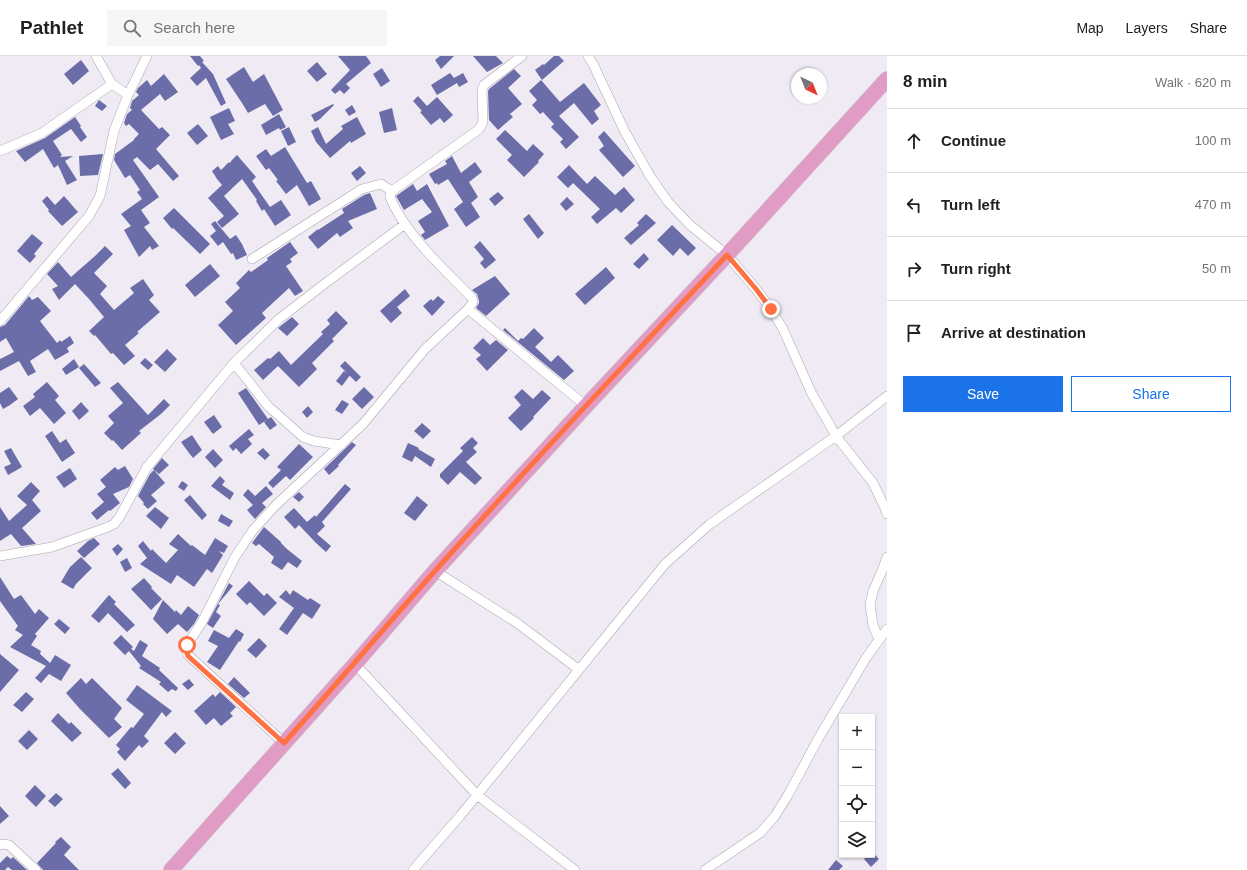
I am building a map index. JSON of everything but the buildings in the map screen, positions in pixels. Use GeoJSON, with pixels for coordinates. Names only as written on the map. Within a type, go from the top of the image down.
{"type":"FeatureCollection","features":[{"type":"Feature","properties":{"kind":"main road"},"geometry":{"type":"LineString","coordinates":[[171,870],[355,664],[435,571],[727,255],[887,79]]}},
{"type":"Feature","properties":{"kind":"street"},"geometry":{"type":"LineString","coordinates":[[96,56],[112,84],[128,95]]}},
{"type":"Feature","properties":{"kind":"street"},"geometry":{"type":"LineString","coordinates":[[0,321],[95,206],[100,196],[114,131],[128,95],[147,56]]}},
{"type":"Feature","properties":{"kind":"street"},"geometry":{"type":"LineString","coordinates":[[284,743],[188,656],[186,650],[187,645],[202,622],[234,557],[254,530],[276,505],[363,424],[425,349],[468,309],[473,302],[472,298],[424,248],[392,203],[390,196],[392,191],[478,130],[483,122],[482,90],[484,85],[522,56]]}},
{"type":"Feature","properties":{"kind":"street"},"geometry":{"type":"LineString","coordinates":[[588,56],[625,132],[650,176],[668,202],[690,225],[727,255],[771,309],[783,329],[811,392],[836,436],[873,483],[887,514]]}},
{"type":"Feature","properties":{"kind":"street"},"geometry":{"type":"LineString","coordinates":[[593,64],[599,56]]}},
{"type":"Feature","properties":{"kind":"street"},"geometry":{"type":"LineString","coordinates":[[0,151],[42,133],[112,84]]}},
{"type":"Feature","properties":{"kind":"street"},"geometry":{"type":"LineString","coordinates":[[252,259],[362,189],[381,184],[392,191]]}},
{"type":"Feature","properties":{"kind":"street"},"geometry":{"type":"LineString","coordinates":[[0,556],[52,547],[114,524],[119,518],[147,467],[234,363],[280,319],[323,285],[406,224]]}},
{"type":"Feature","properties":{"kind":"street"},"geometry":{"type":"LineString","coordinates":[[468,309],[586,406]]}},
{"type":"Feature","properties":{"kind":"street"},"geometry":{"type":"LineString","coordinates":[[234,363],[268,406],[303,437],[314,441],[341,444]]}},
{"type":"Feature","properties":{"kind":"street"},"geometry":{"type":"LineString","coordinates":[[413,870],[477,795],[665,564],[710,524],[836,436],[887,396]]}},
{"type":"Feature","properties":{"kind":"street"},"geometry":{"type":"LineString","coordinates":[[879,640],[873,625],[870,605],[873,591],[887,557]]}},
{"type":"Feature","properties":{"kind":"street"},"geometry":{"type":"LineString","coordinates":[[435,571],[517,623],[578,669]]}},
{"type":"Feature","properties":{"kind":"street"},"geometry":{"type":"LineString","coordinates":[[705,870],[760,833],[775,816],[826,725],[866,658],[887,629]]}},
{"type":"Feature","properties":{"kind":"street"},"geometry":{"type":"LineString","coordinates":[[355,664],[477,795],[575,870]]}},
{"type":"Feature","properties":{"kind":"street"},"geometry":{"type":"LineString","coordinates":[[0,845],[9,844],[36,870]]}},
{"type":"Feature","properties":{"kind":"route"},"geometry":{"type":"LineString","coordinates":[[187,645],[186,650],[188,656],[284,743],[355,664],[435,571],[727,255],[771,309]]}}]}
